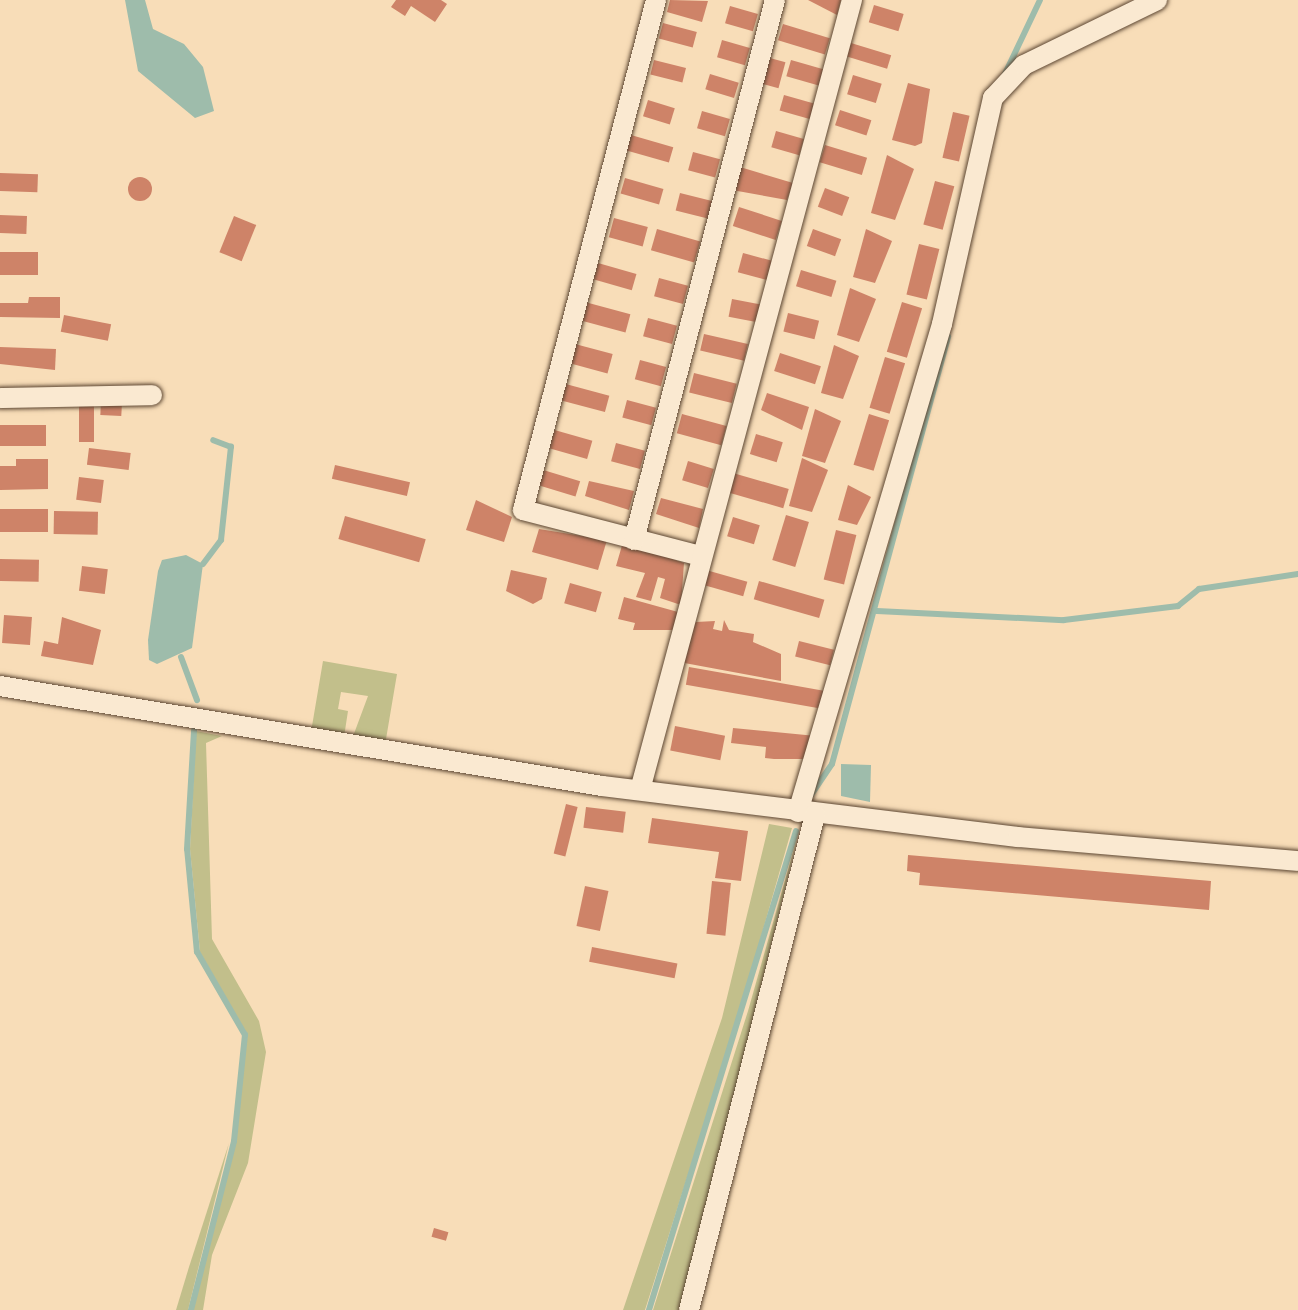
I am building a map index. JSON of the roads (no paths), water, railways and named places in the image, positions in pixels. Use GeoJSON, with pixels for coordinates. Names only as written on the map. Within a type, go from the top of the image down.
{"type":"FeatureCollection","features":[{"type":"Feature","properties":{"kind":"street"},"geometry":{"type":"LineString","coordinates":[[656,0],[523,499],[532,515],[701,556]]}},
{"type":"Feature","properties":{"kind":"street"},"geometry":{"type":"LineString","coordinates":[[634,540],[775,0]]}},
{"type":"Feature","properties":{"kind":"street"},"geometry":{"type":"LineString","coordinates":[[640,790],[852,0]]}},
{"type":"Feature","properties":{"kind":"street"},"geometry":{"type":"LineString","coordinates":[[689,1310],[807,813],[942,324],[993,98],[1024,65],[1157,0]]}},
{"type":"Feature","properties":{"kind":"street"},"geometry":{"type":"LineString","coordinates":[[0,398],[152,395]]}},
{"type":"Feature","properties":{"kind":"street"},"geometry":{"type":"LineString","coordinates":[[0,686],[640,790],[807,813],[1298,861]]}},
{"type":"Feature","properties":{"kind":"waterway"},"geometry":{"type":"LineString","coordinates":[[1003,78],[1040,0]]}},
{"type":"Feature","properties":{"kind":"waterway"},"geometry":{"type":"LineString","coordinates":[[811,795],[832,764],[948,336]]}},
{"type":"Feature","properties":{"kind":"waterway"},"geometry":{"type":"LineString","coordinates":[[203,564],[221,540],[231,447],[213,440]]}},
{"type":"Feature","properties":{"kind":"waterway"},"geometry":{"type":"LineString","coordinates":[[877,611],[1064,620],[1178,606],[1199,589],[1298,574]]}},
{"type":"Feature","properties":{"kind":"waterway"},"geometry":{"type":"LineString","coordinates":[[181,657],[197,700]]}},
{"type":"Feature","properties":{"kind":"waterway"},"geometry":{"type":"LineString","coordinates":[[191,1310],[234,1141],[245,1035],[197,952],[187,849],[194,730]]}},
{"type":"Feature","properties":{"kind":"waterway"},"geometry":{"type":"LineString","coordinates":[[649,1310],[796,831]]}}]}
